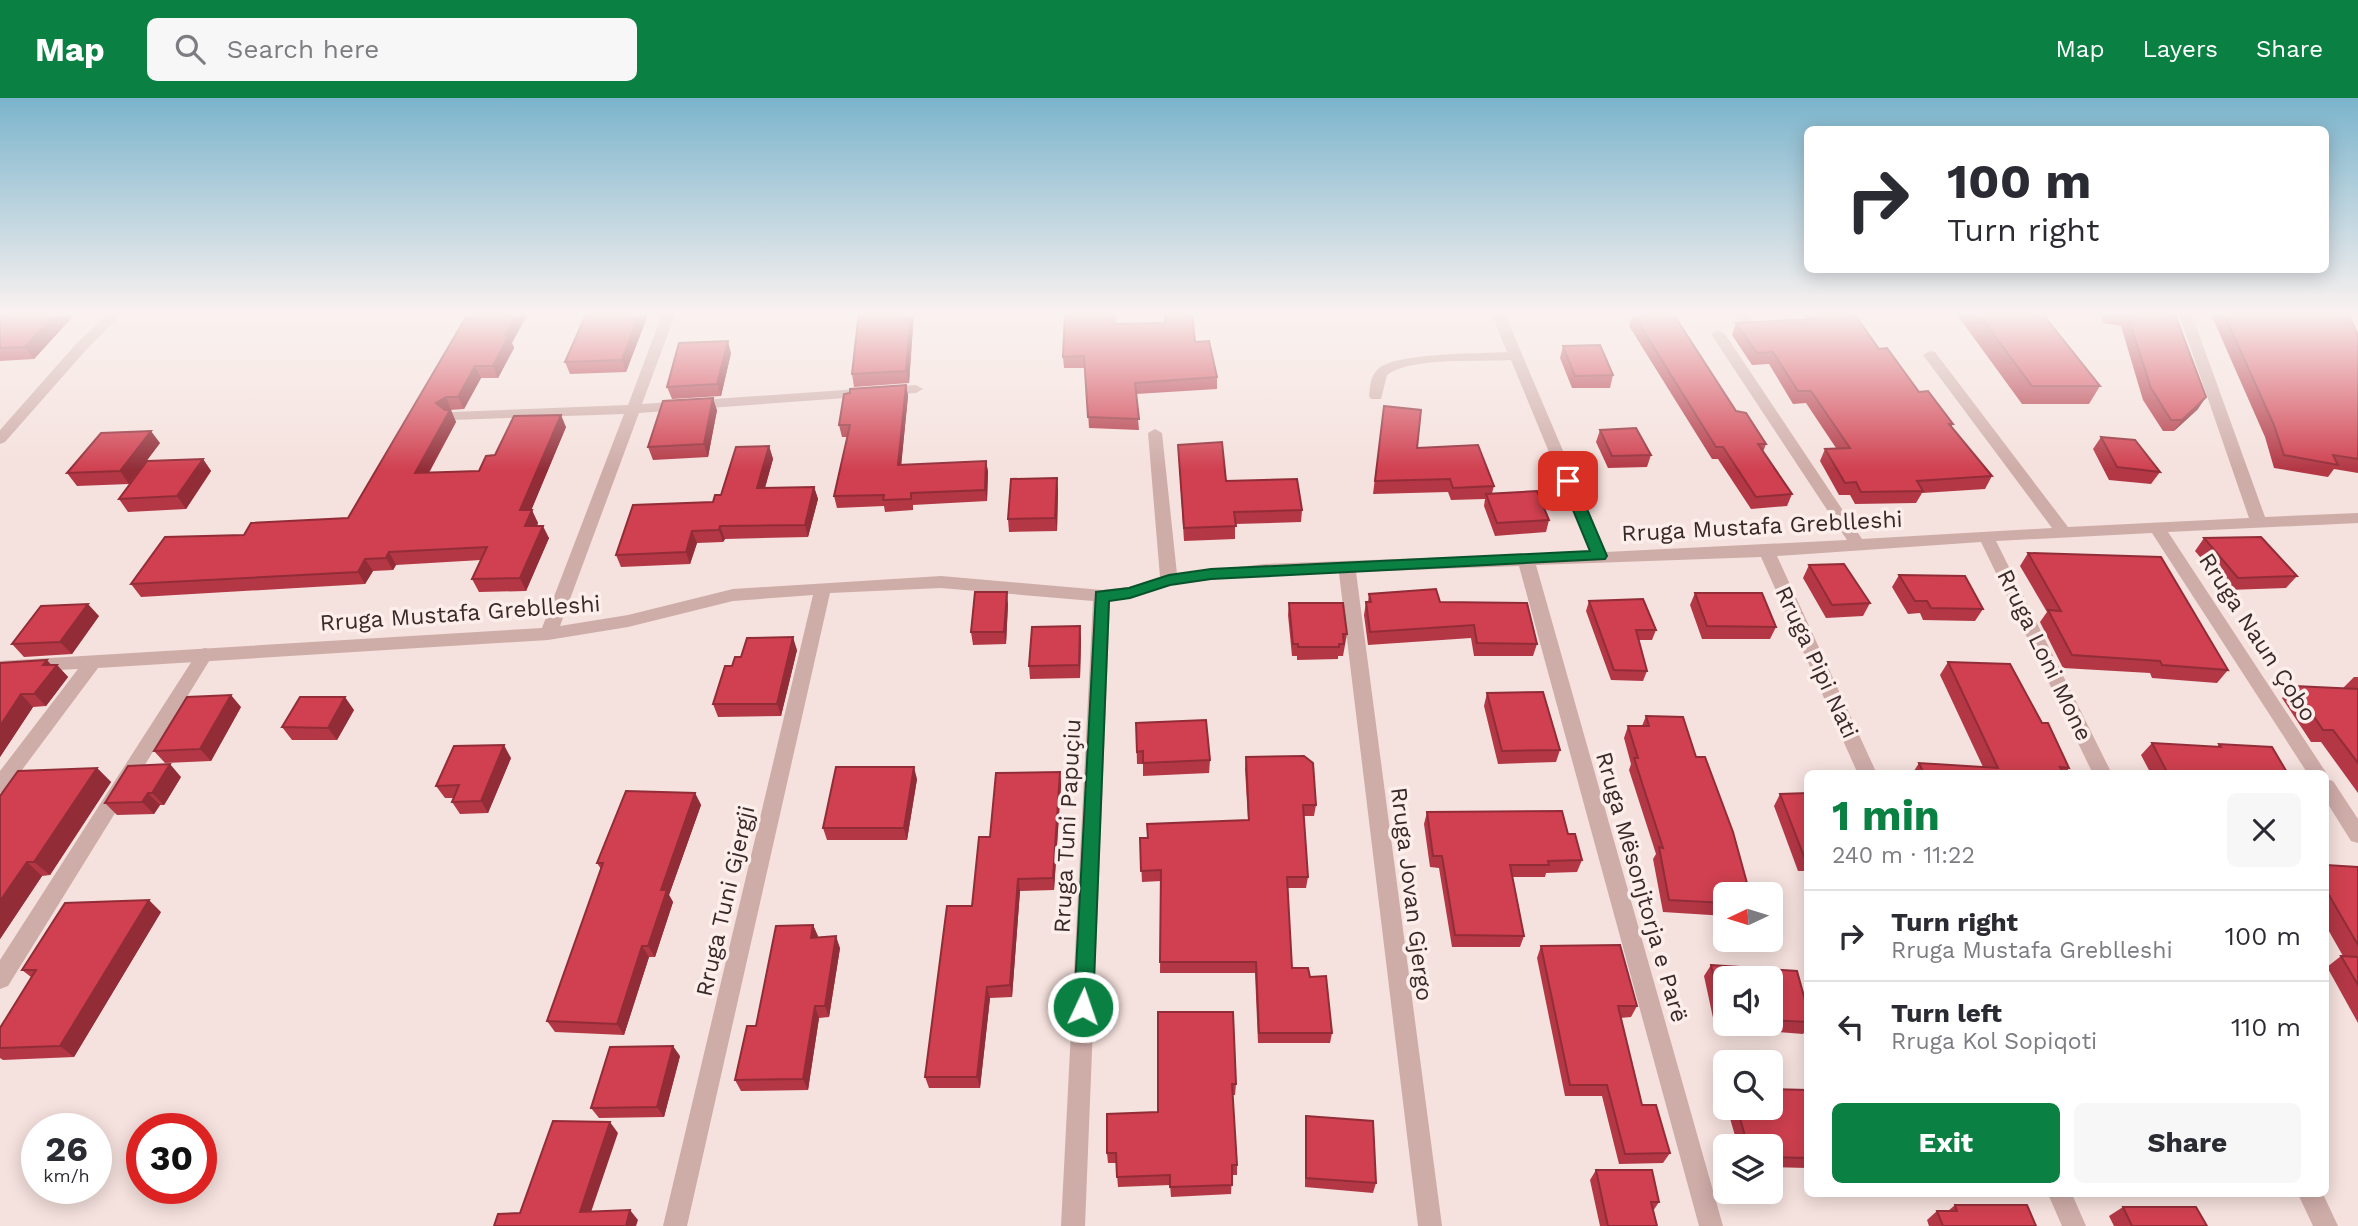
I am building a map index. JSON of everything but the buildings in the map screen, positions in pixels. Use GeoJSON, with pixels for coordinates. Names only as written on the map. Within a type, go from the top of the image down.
{"type":"FeatureCollection","features":[{"type":"Feature","properties":{"kind":"street"},"geometry":{"type":"LineString","coordinates":[[0,439],[65,365]]}},
{"type":"Feature","properties":{"kind":"street"},"geometry":{"type":"LineString","coordinates":[[548,634],[650,365]]}},
{"type":"Feature","properties":{"kind":"street"},"geometry":{"type":"LineString","coordinates":[[1376,396],[1379,375],[1385,369],[1410,365]]}},
{"type":"Feature","properties":{"kind":"street"},"geometry":{"type":"LineString","coordinates":[[1519,365],[1600,556]]}},
{"type":"Feature","properties":{"kind":"street"},"geometry":{"type":"LineString","coordinates":[[1738,365],[1857,545]]}},
{"type":"Feature","properties":{"kind":"street"},"geometry":{"type":"LineString","coordinates":[[1937,365],[2064,533]]}},
{"type":"Feature","properties":{"kind":"street"},"geometry":{"type":"LineString","coordinates":[[2203,365],[2259,523]]}},
{"type":"Feature","properties":{"kind":"street"},"geometry":{"type":"LineString","coordinates":[[452,416],[634,409],[916,389]]}},
{"type":"Feature","properties":{"kind":"street"},"geometry":{"type":"LineString","coordinates":[[1155,433],[1169,580]]}},
{"type":"Feature","properties":{"kind":"street","name":"Rruga Mustafa Greblleshi"},"geometry":{"type":"LineString","coordinates":[[0,667],[548,634],[628,621],[733,595],[823,588],[941,582],[1102,596],[1130,593],[1169,580],[1252,571],[1767,551],[1986,536],[2358,518]]}},
{"type":"Feature","properties":{"kind":"street","name":"Rruga Naun Çobo"},"geometry":{"type":"LineString","coordinates":[[2157,528],[2315,770]]}},
{"type":"Feature","properties":{"kind":"street","name":"Rruga Loni Mone"},"geometry":{"type":"LineString","coordinates":[[1986,536],[2101,770]]}},
{"type":"Feature","properties":{"kind":"street","name":"Rruga Pipi Nati"},"geometry":{"type":"LineString","coordinates":[[1767,551],[1866,770]]}},
{"type":"Feature","properties":{"kind":"street","name":"Rruga Mësonjtorja e Parë"},"geometry":{"type":"LineString","coordinates":[[1526,560],[1711,1226]]}},
{"type":"Feature","properties":{"kind":"street","name":"Rruga Jovan Gjergo"},"geometry":{"type":"LineString","coordinates":[[1346,568],[1430,1226]]}},
{"type":"Feature","properties":{"kind":"street","name":"Rruga Tuni Gjergji"},"geometry":{"type":"LineString","coordinates":[[674,1226],[823,588]]}},
{"type":"Feature","properties":{"kind":"street","name":"Rruga Tuni Papuçiu"},"geometry":{"type":"LineString","coordinates":[[1073,1226],[1102,596]]}},
{"type":"Feature","properties":{"kind":"street"},"geometry":{"type":"LineString","coordinates":[[0,979],[205,654]]}},
{"type":"Feature","properties":{"kind":"street"},"geometry":{"type":"LineString","coordinates":[[0,785],[93,661]]}},
{"type":"Feature","properties":{"kind":"street"},"geometry":{"type":"LineString","coordinates":[[2329,791],[2358,835]]}},
{"type":"Feature","properties":{"kind":"street"},"geometry":{"type":"LineString","coordinates":[[2061,1197],[2074,1226]]}},
{"type":"Feature","properties":{"kind":"street"},"geometry":{"type":"LineString","coordinates":[[2311,1197],[2326,1226]]}},
{"type":"Feature","properties":{"kind":"route"},"geometry":{"type":"LineString","coordinates":[[1083,1007],[1102,596],[1130,593],[1169,580],[1211,574],[1600,556],[1568,481]]}}]}
